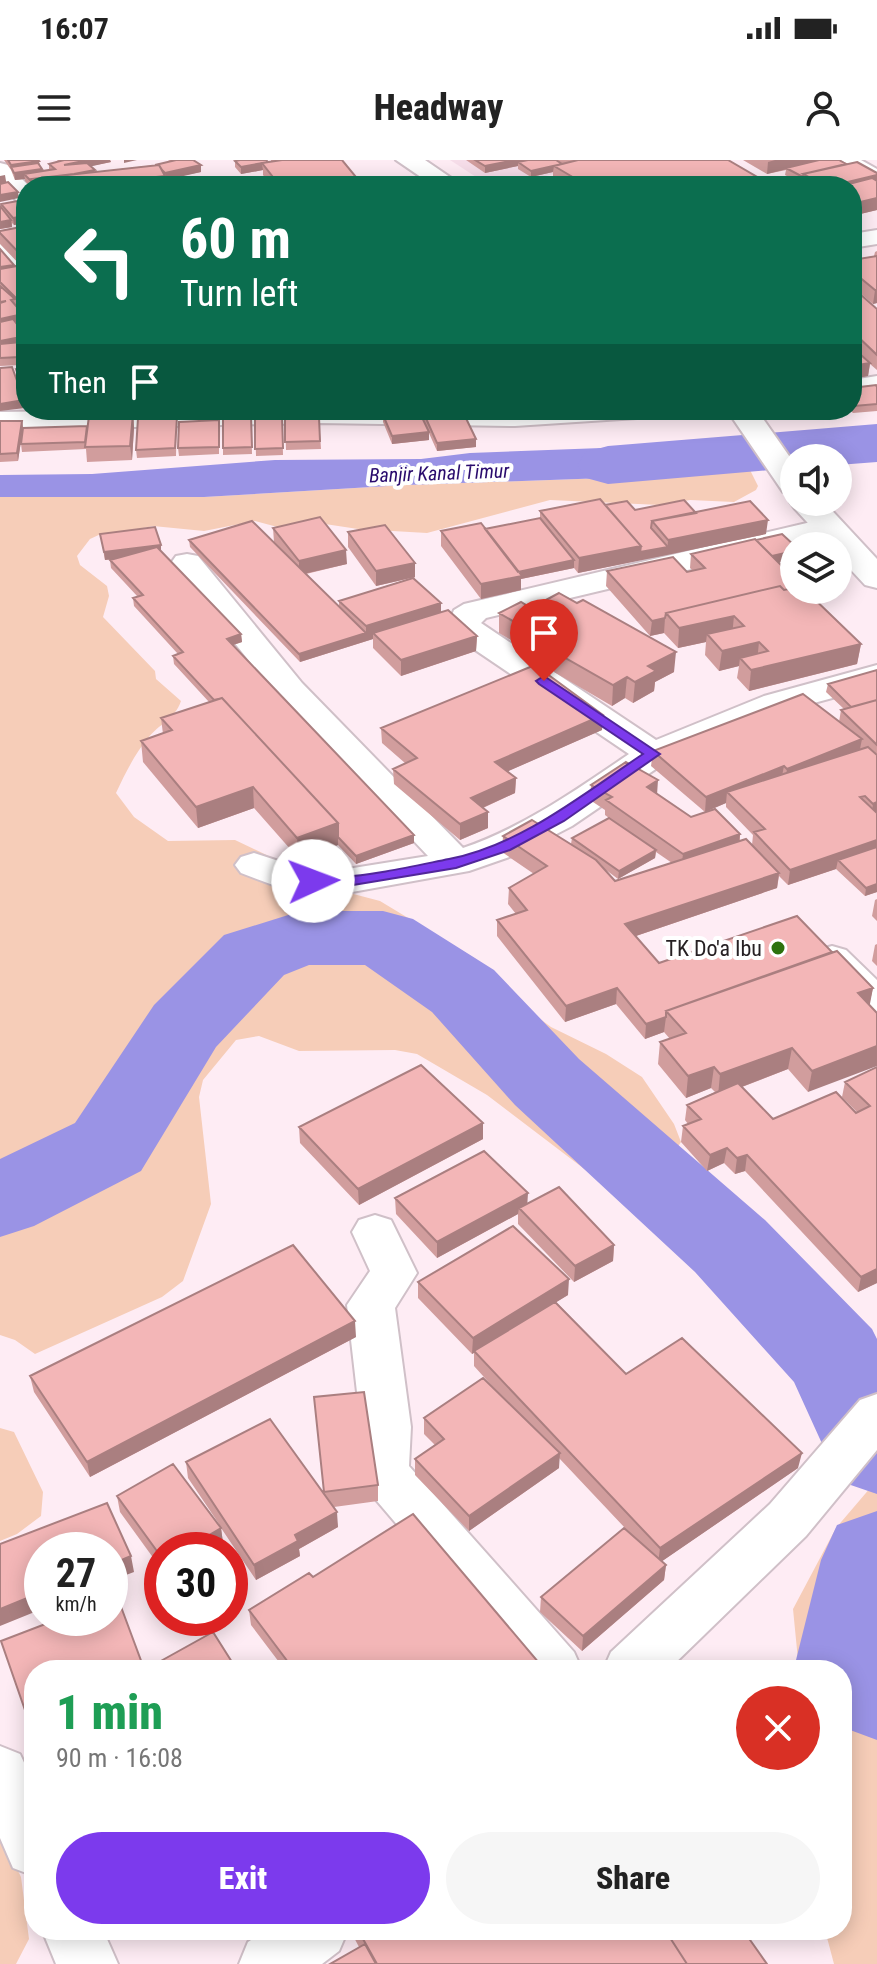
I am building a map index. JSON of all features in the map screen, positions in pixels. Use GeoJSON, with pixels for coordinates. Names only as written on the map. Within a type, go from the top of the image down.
{"type":"FeatureCollection","features":[{"type":"Feature","properties":{"kind":"main road"},"geometry":{"type":"LineString","coordinates":[[408,160],[434,176]]}},
{"type":"Feature","properties":{"kind":"main road"},"geometry":{"type":"LineString","coordinates":[[747,420],[780,466]]}},
{"type":"Feature","properties":{"kind":"main road"},"geometry":{"type":"LineString","coordinates":[[819,516],[877,578]]}},
{"type":"Feature","properties":{"kind":"street"},"geometry":{"type":"LineString","coordinates":[[844,160],[877,179]]}},
{"type":"Feature","properties":{"kind":"street"},"geometry":{"type":"LineString","coordinates":[[0,170],[16,187]]}},
{"type":"Feature","properties":{"kind":"street"},"geometry":{"type":"LineString","coordinates":[[0,249],[16,266]]}},
{"type":"Feature","properties":{"kind":"street"},"geometry":{"type":"LineString","coordinates":[[653,754],[471,632],[464,625],[466,617],[484,608],[641,568],[806,516]]}},
{"type":"Feature","properties":{"kind":"street"},"geometry":{"type":"LineString","coordinates":[[187,563],[290,690],[456,863]]}},
{"type":"Feature","properties":{"kind":"street"},"geometry":{"type":"LineString","coordinates":[[254,865],[286,877],[341,882],[456,863],[505,846],[559,818],[653,754],[776,703],[877,675]]}},
{"type":"Feature","properties":{"kind":"street"},"geometry":{"type":"LineString","coordinates":[[832,959],[877,1004]]}},
{"type":"Feature","properties":{"kind":"street"},"geometry":{"type":"LineString","coordinates":[[375,1232],[394,1273],[371,1305],[386,1427],[383,1472],[546,1660]]}},
{"type":"Feature","properties":{"kind":"street"},"geometry":{"type":"LineString","coordinates":[[641,1660],[788,1520],[877,1414]]}},
{"type":"Feature","properties":{"kind":"street"},"geometry":{"type":"LineString","coordinates":[[0,1773],[24,1826]]}},
{"type":"Feature","properties":{"kind":"street"},"geometry":{"type":"LineString","coordinates":[[76,1940],[87,1964]]}},
{"type":"Feature","properties":{"kind":"street"},"geometry":{"type":"LineString","coordinates":[[270,1964],[304,1940]]}},
{"type":"Feature","properties":{"kind":"shaded area"},"geometry":{"type":"Polygon","coordinates":[[[450,160],[615,160],[545,176],[475,176],[450,160]]]}},
{"type":"Feature","properties":{"kind":"shaded area"},"geometry":{"type":"Polygon","coordinates":[[[735,461],[747,464],[758,486],[734,502],[690,500],[660,505],[550,500],[427,533],[325,524],[285,529],[255,521],[204,531],[153,526],[103,533],[90,539],[77,556],[80,565],[107,586],[109,596],[103,617],[155,671],[156,679],[181,701],[175,712],[143,744],[116,793],[134,817],[168,841],[235,840],[342,891],[380,901],[476,959],[513,999],[551,1027],[606,1054],[642,1077],[674,1124],[681,1142],[671,1157],[629,1185],[604,1184],[487,1095],[417,1054],[395,1050],[299,1051],[259,1036],[236,1040],[203,1080],[199,1097],[211,1204],[183,1281],[162,1297],[35,1354],[15,1340],[0,1335],[0,497],[204,497],[405,485],[606,478],[735,461]]]}},
{"type":"Feature","properties":{"kind":"shaded area"},"geometry":{"type":"Polygon","coordinates":[[[0,1428],[14,1432],[43,1492],[41,1516],[17,1534],[0,1541],[0,1428]]]}},
{"type":"Feature","properties":{"kind":"shaded area"},"geometry":{"type":"Polygon","coordinates":[[[877,1480],[877,1964],[834,1964],[828,1940],[852,1940],[852,1660],[798,1660],[793,1609],[836,1528],[877,1480]]]}},
{"type":"Feature","properties":{"kind":"shaded area"},"geometry":{"type":"Polygon","coordinates":[[[0,1834],[21,1877],[24,1940],[28,1940],[16,1964],[0,1964],[0,1834]]]}},
{"type":"Feature","properties":{"kind":"water"},"geometry":{"type":"Polygon","coordinates":[[[717,439],[735,461],[606,478],[405,485],[204,497],[0,497],[0,475],[92,474],[275,460],[421,459],[470,453],[655,446],[717,439]]]}},
{"type":"Feature","properties":{"kind":"building"},"geometry":{"type":"Polygon","coordinates":[[[8,160],[38,160],[39,161],[11,165],[8,160]]]}},
{"type":"Feature","properties":{"kind":"building"},"geometry":{"type":"Polygon","coordinates":[[[64,160],[88,160],[64,165],[87,163],[95,170],[57,176],[24,174],[55,169],[49,164],[64,160]]]}},
{"type":"Feature","properties":{"kind":"building"},"geometry":{"type":"Polygon","coordinates":[[[193,160],[201,165],[165,173],[159,165],[155,165],[193,160]]]}},
{"type":"Feature","properties":{"kind":"building"},"geometry":{"type":"Polygon","coordinates":[[[342,160],[355,176],[272,176],[262,163],[342,160]]]}},
{"type":"Feature","properties":{"kind":"building"},"geometry":{"type":"Polygon","coordinates":[[[475,160],[515,160],[485,166],[475,160]]]}},
{"type":"Feature","properties":{"kind":"building"},"geometry":{"type":"Polygon","coordinates":[[[556,160],[562,164],[531,171],[518,162],[556,160]]]}},
{"type":"Feature","properties":{"kind":"building"},"geometry":{"type":"Polygon","coordinates":[[[578,160],[728,160],[756,176],[571,176],[554,166],[578,160]]]}},
{"type":"Feature","properties":{"kind":"building"},"geometry":{"type":"Polygon","coordinates":[[[819,160],[839,160],[846,164],[803,176],[786,168],[819,160]]]}},
{"type":"Feature","properties":{"kind":"building"},"geometry":{"type":"Polygon","coordinates":[[[235,161],[268,162],[241,167],[235,161]]]}},
{"type":"Feature","properties":{"kind":"building"},"geometry":{"type":"Polygon","coordinates":[[[857,162],[877,175],[862,179],[862,176],[803,174],[857,162]]]}},
{"type":"Feature","properties":{"kind":"building"},"geometry":{"type":"Polygon","coordinates":[[[38,163],[42,169],[14,173],[11,167],[38,163]]]}},
{"type":"Feature","properties":{"kind":"building"},"geometry":{"type":"Polygon","coordinates":[[[159,165],[165,176],[58,176],[159,165]]]}},
{"type":"Feature","properties":{"kind":"building"},"geometry":{"type":"Polygon","coordinates":[[[872,178],[877,181],[877,198],[862,202],[862,181],[872,178]]]}},
{"type":"Feature","properties":{"kind":"building"},"geometry":{"type":"Polygon","coordinates":[[[8,182],[16,192],[0,195],[0,184],[8,182]]]}},
{"type":"Feature","properties":{"kind":"building"},"geometry":{"type":"Polygon","coordinates":[[[16,201],[16,218],[13,218],[1,204],[16,201]]]}},
{"type":"Feature","properties":{"kind":"building"},"geometry":{"type":"Polygon","coordinates":[[[0,206],[11,220],[0,222],[0,206]]]}},
{"type":"Feature","properties":{"kind":"building"},"geometry":{"type":"Polygon","coordinates":[[[16,228],[16,250],[0,233],[16,228]]]}},
{"type":"Feature","properties":{"kind":"building"},"geometry":{"type":"Polygon","coordinates":[[[0,249],[14,265],[0,267],[0,249]]]}},
{"type":"Feature","properties":{"kind":"building"},"geometry":{"type":"Polygon","coordinates":[[[877,256],[877,290],[862,279],[862,258],[877,256]]]}},
{"type":"Feature","properties":{"kind":"building"},"geometry":{"type":"Polygon","coordinates":[[[16,266],[16,298],[0,282],[0,269],[16,266]]]}},
{"type":"Feature","properties":{"kind":"building"},"geometry":{"type":"Polygon","coordinates":[[[0,286],[15,299],[11,300],[16,306],[16,316],[0,319],[0,303],[6,301],[0,302],[0,286]]]}},
{"type":"Feature","properties":{"kind":"building"},"geometry":{"type":"Polygon","coordinates":[[[862,296],[877,309],[877,355],[862,341],[862,296]]]}},
{"type":"Feature","properties":{"kind":"building"},"geometry":{"type":"Polygon","coordinates":[[[13,319],[16,338],[0,341],[0,322],[13,319]]]}},
{"type":"Feature","properties":{"kind":"building"},"geometry":{"type":"Polygon","coordinates":[[[16,342],[16,357],[0,358],[0,344],[16,342]]]}},
{"type":"Feature","properties":{"kind":"building"},"geometry":{"type":"Polygon","coordinates":[[[12,367],[16,378],[16,401],[0,404],[0,368],[12,367]]]}},
{"type":"Feature","properties":{"kind":"building"},"geometry":{"type":"Polygon","coordinates":[[[876,385],[877,404],[862,405],[862,387],[876,385]]]}},
{"type":"Feature","properties":{"kind":"building"},"geometry":{"type":"Polygon","coordinates":[[[88,420],[132,420],[130,446],[85,447],[88,420]]]}},
{"type":"Feature","properties":{"kind":"building"},"geometry":{"type":"Polygon","coordinates":[[[138,420],[177,420],[175,448],[136,450],[138,420]]]}},
{"type":"Feature","properties":{"kind":"building"},"geometry":{"type":"Polygon","coordinates":[[[219,420],[219,447],[178,448],[179,422],[219,420]]]}},
{"type":"Feature","properties":{"kind":"building"},"geometry":{"type":"Polygon","coordinates":[[[223,420],[251,420],[252,447],[223,448],[223,420]]]}},
{"type":"Feature","properties":{"kind":"building"},"geometry":{"type":"Polygon","coordinates":[[[255,420],[282,420],[283,448],[255,449],[255,420]]]}},
{"type":"Feature","properties":{"kind":"building"},"geometry":{"type":"Polygon","coordinates":[[[285,420],[319,420],[320,441],[285,442],[285,420]]]}},
{"type":"Feature","properties":{"kind":"building"},"geometry":{"type":"Polygon","coordinates":[[[385,420],[423,420],[429,432],[392,436],[385,420]]]}},
{"type":"Feature","properties":{"kind":"building"},"geometry":{"type":"Polygon","coordinates":[[[427,420],[467,420],[476,439],[437,443],[427,420]]]}},
{"type":"Feature","properties":{"kind":"building"},"geometry":{"type":"Polygon","coordinates":[[[0,421],[22,421],[17,453],[0,454],[0,421]]]}},
{"type":"Feature","properties":{"kind":"building"},"geometry":{"type":"Polygon","coordinates":[[[87,426],[85,442],[21,444],[23,428],[87,426]]]}},
{"type":"Feature","properties":{"kind":"building"},"geometry":{"type":"Polygon","coordinates":[[[600,499],[641,546],[579,558],[540,511],[600,499]]]}},
{"type":"Feature","properties":{"kind":"building"},"geometry":{"type":"Polygon","coordinates":[[[684,500],[696,513],[652,521],[651,528],[668,547],[640,552],[641,546],[605,505],[627,501],[635,510],[684,500]]]}},
{"type":"Feature","properties":{"kind":"building"},"geometry":{"type":"Polygon","coordinates":[[[750,501],[768,520],[668,540],[652,521],[750,501]]]}},
{"type":"Feature","properties":{"kind":"building"},"geometry":{"type":"Polygon","coordinates":[[[320,517],[346,550],[299,561],[273,528],[320,517]]]}},
{"type":"Feature","properties":{"kind":"building"},"geometry":{"type":"Polygon","coordinates":[[[540,518],[574,560],[518,572],[485,529],[540,518]]]}},
{"type":"Feature","properties":{"kind":"building"},"geometry":{"type":"Polygon","coordinates":[[[252,521],[366,633],[299,654],[189,540],[252,521]]]}},
{"type":"Feature","properties":{"kind":"building"},"geometry":{"type":"Polygon","coordinates":[[[481,523],[522,576],[481,584],[441,531],[481,523]]]}},
{"type":"Feature","properties":{"kind":"building"},"geometry":{"type":"Polygon","coordinates":[[[385,525],[415,563],[376,571],[348,532],[385,525]]]}},
{"type":"Feature","properties":{"kind":"building"},"geometry":{"type":"Polygon","coordinates":[[[155,527],[161,545],[104,552],[100,534],[155,527]]]}},
{"type":"Feature","properties":{"kind":"building"},"geometry":{"type":"Polygon","coordinates":[[[780,534],[780,554],[772,556],[756,540],[780,534]]]}},
{"type":"Feature","properties":{"kind":"building"},"geometry":{"type":"Polygon","coordinates":[[[755,539],[780,564],[780,586],[666,613],[665,618],[652,621],[607,571],[673,557],[687,572],[705,568],[691,554],[755,539]]]}},
{"type":"Feature","properties":{"kind":"building"},"geometry":{"type":"Polygon","coordinates":[[[157,547],[241,634],[227,639],[414,835],[356,856],[338,837],[338,823],[222,698],[214,700],[173,656],[183,652],[133,598],[143,595],[110,560],[157,547]]]}},
{"type":"Feature","properties":{"kind":"building"},"geometry":{"type":"Polygon","coordinates":[[[413,578],[441,603],[366,626],[339,601],[413,578]]]}},
{"type":"Feature","properties":{"kind":"building"},"geometry":{"type":"Polygon","coordinates":[[[780,586],[780,604],[820,604],[861,644],[751,670],[740,658],[768,651],[759,642],[722,651],[707,634],[744,626],[734,616],[679,628],[666,613],[780,586]]]}},
{"type":"Feature","properties":{"kind":"building"},"geometry":{"type":"Polygon","coordinates":[[[559,593],[577,603],[583,600],[676,652],[648,666],[656,671],[635,682],[627,677],[613,685],[555,652],[561,649],[499,613],[521,602],[531,608],[559,593]]]}},
{"type":"Feature","properties":{"kind":"building"},"geometry":{"type":"Polygon","coordinates":[[[448,610],[477,636],[401,660],[373,633],[448,610]]]}},
{"type":"Feature","properties":{"kind":"building"},"geometry":{"type":"Polygon","coordinates":[[[535,665],[603,715],[495,762],[516,778],[471,798],[488,812],[460,824],[393,769],[417,758],[381,728],[535,665]]]}},
{"type":"Feature","properties":{"kind":"building"},"geometry":{"type":"Polygon","coordinates":[[[877,670],[877,700],[851,707],[828,684],[877,670]]]}},
{"type":"Feature","properties":{"kind":"building"},"geometry":{"type":"Polygon","coordinates":[[[803,694],[862,739],[706,797],[653,751],[803,694]]]}},
{"type":"Feature","properties":{"kind":"building"},"geometry":{"type":"Polygon","coordinates":[[[222,698],[338,823],[297,838],[253,787],[196,807],[141,741],[172,730],[161,718],[222,698]]]}},
{"type":"Feature","properties":{"kind":"building"},"geometry":{"type":"Polygon","coordinates":[[[877,700],[877,745],[841,710],[877,700]]]}},
{"type":"Feature","properties":{"kind":"building"},"geometry":{"type":"Polygon","coordinates":[[[868,747],[877,755],[877,802],[873,804],[865,796],[860,797],[877,813],[877,840],[790,870],[754,832],[765,829],[727,792],[868,747]]]}},
{"type":"Feature","properties":{"kind":"building"},"geometry":{"type":"Polygon","coordinates":[[[626,762],[658,780],[647,787],[691,817],[715,809],[740,834],[683,854],[606,800],[612,797],[591,785],[626,762]]]}},
{"type":"Feature","properties":{"kind":"building"},"geometry":{"type":"Polygon","coordinates":[[[609,818],[656,850],[619,871],[572,838],[609,818]]]}},
{"type":"Feature","properties":{"kind":"building"},"geometry":{"type":"Polygon","coordinates":[[[532,820],[596,860],[615,881],[746,839],[779,873],[625,924],[659,963],[797,916],[832,952],[666,1011],[666,1017],[646,1024],[617,988],[566,1006],[497,920],[527,910],[509,888],[547,866],[503,836],[532,820]]]}},
{"type":"Feature","properties":{"kind":"building"},"geometry":{"type":"Polygon","coordinates":[[[877,847],[877,884],[866,888],[838,860],[877,847]]]}},
{"type":"Feature","properties":{"kind":"building"},"geometry":{"type":"Polygon","coordinates":[[[837,951],[873,988],[858,993],[877,1013],[877,1046],[812,1071],[792,1048],[720,1074],[714,1067],[688,1076],[660,1042],[686,1033],[666,1011],[837,951]]]}},
{"type":"Feature","properties":{"kind":"building"},"geometry":{"type":"Polygon","coordinates":[[[421,1065],[483,1123],[358,1189],[299,1127],[421,1065]]]}},
{"type":"Feature","properties":{"kind":"building"},"geometry":{"type":"Polygon","coordinates":[[[877,1067],[877,1269],[861,1277],[747,1155],[737,1158],[727,1148],[710,1155],[683,1126],[701,1119],[687,1105],[738,1083],[773,1119],[836,1092],[856,1113],[870,1106],[845,1082],[877,1067]]]}},
{"type":"Feature","properties":{"kind":"building"},"geometry":{"type":"Polygon","coordinates":[[[484,1151],[528,1193],[437,1242],[395,1198],[484,1151]]]}},
{"type":"Feature","properties":{"kind":"building"},"geometry":{"type":"Polygon","coordinates":[[[559,1187],[614,1245],[575,1266],[519,1208],[559,1187]]]}},
{"type":"Feature","properties":{"kind":"building"},"geometry":{"type":"Polygon","coordinates":[[[513,1226],[569,1279],[473,1338],[418,1282],[513,1226]]]}},
{"type":"Feature","properties":{"kind":"building"},"geometry":{"type":"Polygon","coordinates":[[[293,1245],[355,1321],[87,1462],[30,1376],[293,1245]]]}},
{"type":"Feature","properties":{"kind":"building"},"geometry":{"type":"Polygon","coordinates":[[[555,1302],[626,1374],[682,1338],[802,1453],[660,1548],[474,1351],[555,1302]]]}},
{"type":"Feature","properties":{"kind":"building"},"geometry":{"type":"Polygon","coordinates":[[[483,1378],[560,1453],[469,1516],[415,1459],[444,1439],[424,1418],[483,1378]]]}},
{"type":"Feature","properties":{"kind":"building"},"geometry":{"type":"Polygon","coordinates":[[[364,1392],[378,1485],[324,1492],[314,1397],[364,1392]]]}},
{"type":"Feature","properties":{"kind":"building"},"geometry":{"type":"Polygon","coordinates":[[[270,1419],[337,1512],[295,1535],[298,1541],[254,1565],[248,1556],[248,1532],[232,1532],[186,1462],[270,1419]]]}},
{"type":"Feature","properties":{"kind":"building"},"geometry":{"type":"Polygon","coordinates":[[[173,1464],[221,1528],[214,1532],[144,1533],[117,1496],[173,1464]]]}},
{"type":"Feature","properties":{"kind":"building"},"geometry":{"type":"Polygon","coordinates":[[[107,1503],[120,1532],[31,1532],[107,1503]]]}},
{"type":"Feature","properties":{"kind":"building"},"geometry":{"type":"Polygon","coordinates":[[[413,1514],[537,1660],[286,1660],[249,1610],[309,1573],[313,1577],[413,1514]]]}},
{"type":"Feature","properties":{"kind":"building"},"geometry":{"type":"Polygon","coordinates":[[[624,1528],[666,1565],[583,1636],[541,1597],[624,1528]]]}},
{"type":"Feature","properties":{"kind":"building"},"geometry":{"type":"Polygon","coordinates":[[[24,1535],[24,1599],[0,1609],[0,1544],[24,1535]]]}},
{"type":"Feature","properties":{"kind":"building"},"geometry":{"type":"Polygon","coordinates":[[[128,1626],[141,1660],[24,1660],[24,1707],[1,1641],[24,1632],[24,1636],[128,1636],[128,1626]]]}},
{"type":"Feature","properties":{"kind":"building"},"geometry":{"type":"Polygon","coordinates":[[[206,1636],[216,1636],[231,1660],[163,1660],[206,1636]]]}},
{"type":"Feature","properties":{"kind":"building"},"geometry":{"type":"Polygon","coordinates":[[[364,1940],[671,1940],[687,1964],[377,1964],[364,1940]]]}},
{"type":"Feature","properties":{"kind":"building"},"geometry":{"type":"Polygon","coordinates":[[[671,1940],[750,1940],[767,1964],[687,1964],[671,1940]]]}},
{"type":"Feature","properties":{"kind":"building"},"geometry":{"type":"Polygon","coordinates":[[[365,1944],[376,1964],[330,1964],[365,1944]]]}},
{"type":"Feature","properties":{"kind":"waterway","name":"Banjir Kanal Timur"},"geometry":{"type":"LineString","coordinates":[[608,465],[877,443]]}},
{"type":"Feature","properties":{"kind":"waterway"},"geometry":{"type":"LineString","coordinates":[[0,1201],[108,1147],[185,1026],[254,955],[301,938],[383,938],[463,991],[547,1082],[730,1246],[835,1358],[877,1449]]}},
{"type":"Feature","properties":{"kind":"waterway"},"geometry":{"type":"LineString","coordinates":[[877,1560],[854,1664],[877,1686]]}},
{"type":"Feature","properties":{"kind":"place","name":"TK Do'a Ibu"},"geometry":{"type":"Point","coordinates":[778,948]}},
{"type":"Feature","properties":{"kind":"route"},"geometry":{"type":"LineString","coordinates":[[313,881],[341,882],[456,863],[505,846],[559,818],[653,754],[544,681]]}}]}
